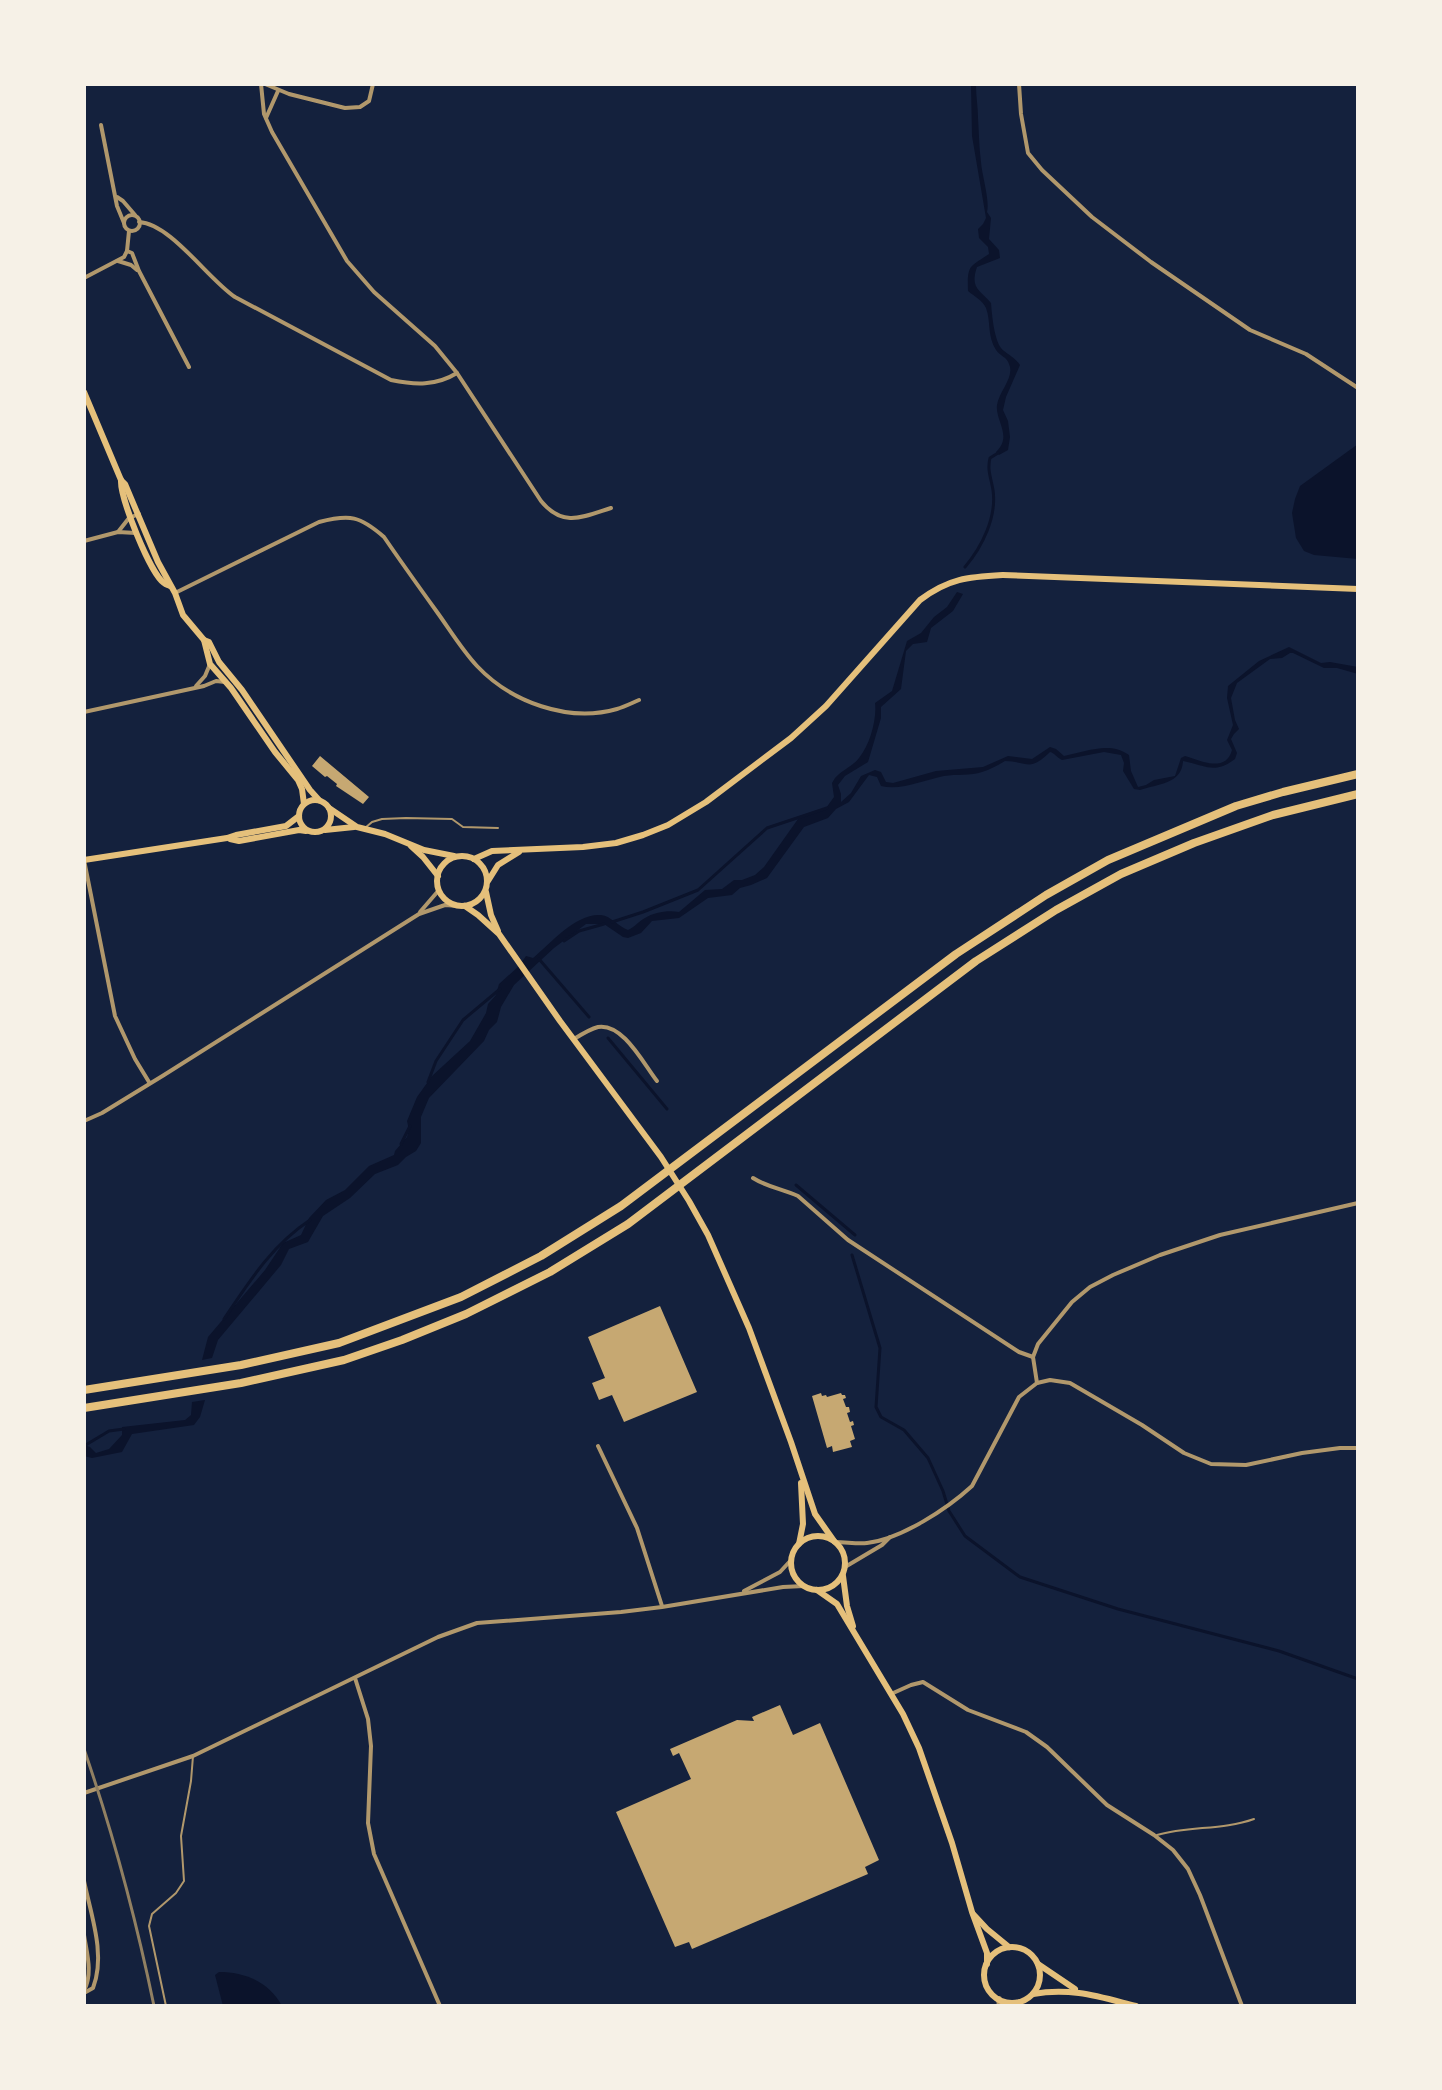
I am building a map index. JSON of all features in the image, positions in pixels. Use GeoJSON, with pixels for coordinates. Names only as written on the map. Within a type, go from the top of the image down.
{"type":"FeatureCollection","features":[{"type":"Feature","properties":{"kind":"highway"},"geometry":{"type":"LineString","coordinates":[[84,1390],[241,1365],[339,1343],[461,1297],[541,1256],[621,1206],[956,954],[1046,895],[1108,860],[1236,806],[1358,774]]}},
{"type":"Feature","properties":{"kind":"highway"},"geometry":{"type":"LineString","coordinates":[[84,1408],[241,1383],[344,1360],[466,1314],[550,1272],[628,1224],[976,961],[1056,910],[1121,874],[1194,843],[1273,815],[1358,794]]}},
{"type":"Feature","properties":{"kind":"main road"},"geometry":{"type":"LineString","coordinates":[[84,392],[183,615],[209,642],[252,712]]}},
{"type":"Feature","properties":{"kind":"main road"},"geometry":{"type":"LineString","coordinates":[[121,480],[129,518],[155,570],[163,583],[170,586]]}},
{"type":"Feature","properties":{"kind":"main road"},"geometry":{"type":"LineString","coordinates":[[474,859],[492,851],[616,843],[668,825],[706,802],[791,738],[826,706],[920,600],[956,579],[1003,575],[1358,589]]}},
{"type":"Feature","properties":{"kind":"main road"},"geometry":{"type":"LineString","coordinates":[[84,860],[286,826],[299,816],[304,804],[298,780],[252,712],[210,664],[204,640]]}},
{"type":"Feature","properties":{"kind":"main road"},"geometry":{"type":"LineString","coordinates":[[278,749],[319,800],[361,828]]}},
{"type":"Feature","properties":{"kind":"main road"},"geometry":{"type":"LineString","coordinates":[[304,804],[319,800]]}},
{"type":"Feature","properties":{"kind":"main road"},"geometry":{"type":"LineString","coordinates":[[323,830],[330,822],[329,808]]}},
{"type":"Feature","properties":{"kind":"main road"},"geometry":{"type":"LineString","coordinates":[[299,816],[302,826],[311,832]]}},
{"type":"Feature","properties":{"kind":"main road"},"geometry":{"type":"LineString","coordinates":[[227,838],[239,841],[299,830],[361,828],[424,850],[474,859],[484,868],[491,915],[499,934]]}},
{"type":"Feature","properties":{"kind":"main road"},"geometry":{"type":"LineString","coordinates":[[408,844],[438,876]]}},
{"type":"Feature","properties":{"kind":"main road"},"geometry":{"type":"LineString","coordinates":[[462,906],[478,901],[498,865],[523,850]]}},
{"type":"Feature","properties":{"kind":"main road"},"geometry":{"type":"LineString","coordinates":[[458,856],[445,863],[438,876],[439,890],[446,901],[478,915],[499,934],[661,1157],[708,1235],[741,1307],[815,1514],[845,1557],[843,1576],[855,1633]]}},
{"type":"Feature","properties":{"kind":"main road"},"geometry":{"type":"LineString","coordinates":[[801,1476],[803,1524],[799,1545],[792,1559],[794,1575],[804,1586],[817,1590],[837,1604],[903,1714],[927,1769],[987,1953],[985,1971],[989,1990],[999,2002],[1020,2004],[1033,1994],[1053,1990],[1078,1991],[1136,2006]]}},
{"type":"Feature","properties":{"kind":"main road"},"geometry":{"type":"LineString","coordinates":[[799,1545],[819,1536],[835,1542]]}},
{"type":"Feature","properties":{"kind":"main road"},"geometry":{"type":"LineString","coordinates":[[817,1590],[832,1587],[843,1576]]}},
{"type":"Feature","properties":{"kind":"main road"},"geometry":{"type":"LineString","coordinates":[[972,1912],[1009,1947],[1026,1951],[1078,1991]]}},
{"type":"Feature","properties":{"kind":"main road"},"geometry":{"type":"LineString","coordinates":[[987,1964],[995,1953],[1009,1947]]}},
{"type":"Feature","properties":{"kind":"main road"},"geometry":{"type":"LineString","coordinates":[[1033,1994],[1040,1979],[1038,1963]]}},
{"type":"Feature","properties":{"kind":"street"},"geometry":{"type":"LineString","coordinates":[[373,84],[369,101],[354,109],[263,84],[264,114],[347,261],[374,292],[435,346],[457,373],[547,508],[559,517],[571,519],[611,508]]}},
{"type":"Feature","properties":{"kind":"street"},"geometry":{"type":"LineString","coordinates":[[1019,84],[1028,153],[1092,217],[1250,330],[1306,354],[1358,388]]}},
{"type":"Feature","properties":{"kind":"street"},"geometry":{"type":"LineString","coordinates":[[266,118],[278,90]]}},
{"type":"Feature","properties":{"kind":"street"},"geometry":{"type":"LineString","coordinates":[[101,125],[117,206],[129,231]]}},
{"type":"Feature","properties":{"kind":"street"},"geometry":{"type":"LineString","coordinates":[[117,197],[138,220],[137,229],[129,231]]}},
{"type":"Feature","properties":{"kind":"street"},"geometry":{"type":"LineString","coordinates":[[124,223],[132,216],[150,223],[177,242],[220,287],[235,297],[391,380],[428,384],[449,379],[457,373]]}},
{"type":"Feature","properties":{"kind":"street"},"geometry":{"type":"LineString","coordinates":[[84,278],[118,261],[127,251],[129,231]]}},
{"type":"Feature","properties":{"kind":"street"},"geometry":{"type":"LineString","coordinates":[[127,251],[132,253],[189,367]]}},
{"type":"Feature","properties":{"kind":"street"},"geometry":{"type":"LineString","coordinates":[[118,261],[139,271]]}},
{"type":"Feature","properties":{"kind":"street"},"geometry":{"type":"LineString","coordinates":[[118,532],[129,518],[139,514]]}},
{"type":"Feature","properties":{"kind":"street"},"geometry":{"type":"LineString","coordinates":[[175,593],[319,522],[355,517],[384,537],[478,667],[511,694],[570,713],[595,714],[639,700]]}},
{"type":"Feature","properties":{"kind":"street"},"geometry":{"type":"LineString","coordinates":[[84,541],[118,532],[137,534],[145,531]]}},
{"type":"Feature","properties":{"kind":"street"},"geometry":{"type":"LineString","coordinates":[[194,688],[205,676],[210,664]]}},
{"type":"Feature","properties":{"kind":"street"},"geometry":{"type":"LineString","coordinates":[[84,712],[216,681],[225,682]]}},
{"type":"Feature","properties":{"kind":"street"},"geometry":{"type":"LineString","coordinates":[[84,860],[115,1016],[149,1082]]}},
{"type":"Feature","properties":{"kind":"street"},"geometry":{"type":"LineString","coordinates":[[419,914],[439,890]]}},
{"type":"Feature","properties":{"kind":"street"},"geometry":{"type":"LineString","coordinates":[[84,1121],[102,1113],[419,914],[445,905],[462,906]]}},
{"type":"Feature","properties":{"kind":"street"},"geometry":{"type":"LineString","coordinates":[[574,1039],[599,1027],[613,1028],[624,1036],[657,1081]]}},
{"type":"Feature","properties":{"kind":"street"},"geometry":{"type":"LineString","coordinates":[[753,1178],[798,1196],[848,1240],[1019,1352],[1033,1357]]}},
{"type":"Feature","properties":{"kind":"street"},"geometry":{"type":"LineString","coordinates":[[1037,1383],[1033,1357],[1038,1344],[1072,1302],[1090,1287],[1160,1255],[1220,1235],[1358,1203]]}},
{"type":"Feature","properties":{"kind":"street"},"geometry":{"type":"LineString","coordinates":[[835,1542],[867,1543],[892,1535],[960,1497],[972,1486],[1019,1397],[1037,1383],[1050,1380],[1070,1383],[1184,1453],[1211,1464],[1246,1465],[1313,1452],[1358,1448]]}},
{"type":"Feature","properties":{"kind":"street"},"geometry":{"type":"LineString","coordinates":[[598,1446],[637,1528],[662,1607]]}},
{"type":"Feature","properties":{"kind":"street"},"geometry":{"type":"LineString","coordinates":[[845,1567],[882,1545],[892,1535]]}},
{"type":"Feature","properties":{"kind":"street"},"geometry":{"type":"LineString","coordinates":[[738,1594],[780,1572],[792,1559]]}},
{"type":"Feature","properties":{"kind":"street"},"geometry":{"type":"LineString","coordinates":[[84,1793],[193,1756],[438,1637],[477,1623],[662,1607],[804,1586]]}},
{"type":"Feature","properties":{"kind":"street"},"geometry":{"type":"LineString","coordinates":[[355,1678],[368,1719],[371,1746],[368,1823],[374,1854],[440,2006]]}},
{"type":"Feature","properties":{"kind":"street"},"geometry":{"type":"LineString","coordinates":[[891,1694],[923,1682],[968,1710],[1026,1732],[1047,1747],[1107,1805],[1173,1850],[1188,1869],[1200,1895],[1242,2006]]}},
{"type":"Feature","properties":{"kind":"street"},"geometry":{"type":"LineString","coordinates":[[84,1881],[99,1954],[99,1974],[93,1988],[84,1992]]}},
{"type":"Feature","properties":{"kind":"street"},"geometry":{"type":"LineString","coordinates":[[84,1935],[89,1981],[84,1992]]}},
{"type":"Feature","properties":{"kind":"lane"},"geometry":{"type":"LineString","coordinates":[[361,828],[382,819],[406,818],[452,819],[463,827],[498,828]]}},
{"type":"Feature","properties":{"kind":"lane"},"geometry":{"type":"LineString","coordinates":[[166,2006],[149,1926],[152,1914],[176,1893],[184,1881],[181,1836],[193,1756]]}},
{"type":"Feature","properties":{"kind":"lane"},"geometry":{"type":"LineString","coordinates":[[1154,1835],[1241,1824],[1254,1819]]}},
{"type":"Feature","properties":{"kind":"water"},"geometry":{"type":"Polygon","coordinates":[[[971,85],[976,86],[980,156],[987,212],[991,218],[989,239],[999,250],[1000,258],[977,267],[975,284],[991,303],[999,344],[1020,365],[1003,410],[1010,437],[1008,450],[999,455],[996,452],[1001,446],[1003,434],[997,405],[1010,369],[1007,360],[993,345],[986,308],[968,291],[971,267],[989,254],[988,247],[979,238],[978,229],[986,218],[972,136],[971,85]]]}},
{"type":"Feature","properties":{"kind":"water"},"geometry":{"type":"Polygon","coordinates":[[[1358,444],[1358,559],[1314,555],[1304,551],[1296,538],[1292,513],[1300,486],[1358,444]]]}},
{"type":"Feature","properties":{"kind":"water"},"geometry":{"type":"Polygon","coordinates":[[[957,592],[963,594],[953,611],[931,628],[927,642],[913,644],[906,651],[901,689],[881,707],[881,718],[868,762],[845,776],[838,785],[841,802],[851,793],[861,776],[875,770],[881,772],[886,782],[893,783],[936,771],[983,767],[1008,756],[1032,759],[1050,747],[1064,756],[1105,748],[1121,751],[1129,755],[1131,771],[1138,787],[1175,776],[1181,758],[1185,756],[1212,764],[1229,757],[1232,750],[1227,740],[1233,725],[1227,698],[1228,686],[1259,661],[1289,647],[1321,663],[1358,667],[1358,674],[1324,668],[1293,653],[1270,659],[1237,683],[1231,698],[1239,729],[1231,739],[1237,753],[1235,759],[1215,768],[1183,761],[1182,769],[1174,779],[1140,790],[1134,789],[1123,771],[1121,755],[1104,752],[1062,760],[1050,752],[1033,764],[1005,761],[978,773],[944,776],[896,787],[881,786],[877,777],[869,775],[849,802],[828,818],[804,827],[767,878],[740,888],[732,895],[708,898],[679,918],[652,921],[641,933],[628,938],[604,924],[586,924],[514,985],[501,1007],[497,1022],[484,1041],[429,1098],[421,1117],[421,1143],[416,1151],[398,1165],[375,1174],[350,1198],[323,1216],[308,1242],[289,1249],[281,1265],[218,1340],[212,1358],[202,1360],[208,1337],[265,1270],[283,1243],[301,1235],[309,1218],[326,1200],[345,1190],[369,1166],[394,1155],[407,1137],[407,1121],[417,1097],[432,1076],[470,1041],[499,984],[526,956],[533,958],[564,930],[582,919],[601,915],[628,930],[653,914],[679,912],[705,890],[722,889],[734,880],[755,875],[798,819],[826,808],[834,797],[832,783],[835,778],[863,753],[874,724],[875,703],[892,691],[907,641],[921,633],[957,592]]]}},
{"type":"Feature","properties":{"kind":"water"},"geometry":{"type":"Polygon","coordinates":[[[205,1400],[194,1425],[132,1434],[122,1452],[92,1458],[84,1456],[84,1445],[96,1453],[109,1449],[122,1435],[122,1427],[185,1420],[191,1415],[192,1402],[205,1400]]]}},
{"type":"Feature","properties":{"kind":"water"},"geometry":{"type":"Polygon","coordinates":[[[219,1972],[255,1980],[270,1991],[282,2006],[223,2006],[215,1975],[219,1972]]]}},
{"type":"Feature","properties":{"kind":"building"},"geometry":{"type":"Polygon","coordinates":[[[320,756],[369,797],[363,804],[312,766],[320,756]]]}},
{"type":"Feature","properties":{"kind":"building"},"geometry":{"type":"Polygon","coordinates":[[[660,1306],[697,1392],[624,1422],[612,1395],[599,1400],[592,1383],[605,1378],[588,1337],[660,1306]]]}},
{"type":"Feature","properties":{"kind":"building"},"geometry":{"type":"Polygon","coordinates":[[[821,1393],[827,1397],[841,1393],[845,1395],[843,1399],[850,1412],[847,1413],[854,1425],[851,1426],[855,1439],[850,1441],[852,1447],[833,1452],[832,1446],[827,1448],[812,1396],[821,1393]]]}},
{"type":"Feature","properties":{"kind":"building"},"geometry":{"type":"Polygon","coordinates":[[[780,1705],[793,1735],[820,1723],[879,1860],[865,1867],[868,1874],[692,1949],[689,1942],[675,1947],[616,1812],[691,1779],[679,1753],[673,1756],[670,1749],[737,1720],[754,1721],[752,1717],[780,1705]]]}},
{"type":"Feature","properties":{"kind":"waterway"},"geometry":{"type":"LineString","coordinates":[[965,567],[982,541],[993,511],[989,462],[998,453]]}},
{"type":"Feature","properties":{"kind":"waterway"},"geometry":{"type":"LineString","coordinates":[[612,922],[698,890],[767,828],[827,808]]}},
{"type":"Feature","properties":{"kind":"waterway"},"geometry":{"type":"LineString","coordinates":[[564,941],[579,931],[604,924]]}},
{"type":"Feature","properties":{"kind":"waterway"},"geometry":{"type":"LineString","coordinates":[[539,959],[589,1017]]}},
{"type":"Feature","properties":{"kind":"waterway"},"geometry":{"type":"LineString","coordinates":[[428,1082],[436,1061],[463,1020],[500,989]]}},
{"type":"Feature","properties":{"kind":"waterway"},"geometry":{"type":"LineString","coordinates":[[608,1038],[667,1109]]}},
{"type":"Feature","properties":{"kind":"waterway"},"geometry":{"type":"LineString","coordinates":[[401,1144],[410,1126]]}},
{"type":"Feature","properties":{"kind":"waterway"},"geometry":{"type":"LineString","coordinates":[[796,1185],[855,1235]]}},
{"type":"Feature","properties":{"kind":"waterway"},"geometry":{"type":"LineString","coordinates":[[224,1319],[272,1253],[310,1220]]}},
{"type":"Feature","properties":{"kind":"waterway"},"geometry":{"type":"LineString","coordinates":[[852,1255],[880,1348],[876,1407],[881,1417],[904,1430],[928,1458],[949,1511],[965,1536],[1020,1577],[1118,1609],[1279,1651],[1358,1679]]}},
{"type":"Feature","properties":{"kind":"waterway"},"geometry":{"type":"LineString","coordinates":[[84,1446],[109,1431],[124,1429]]}},
{"type":"Feature","properties":{"kind":"railway"},"geometry":{"type":"LineString","coordinates":[[84,1749],[123,1876],[154,2006]]}}]}
